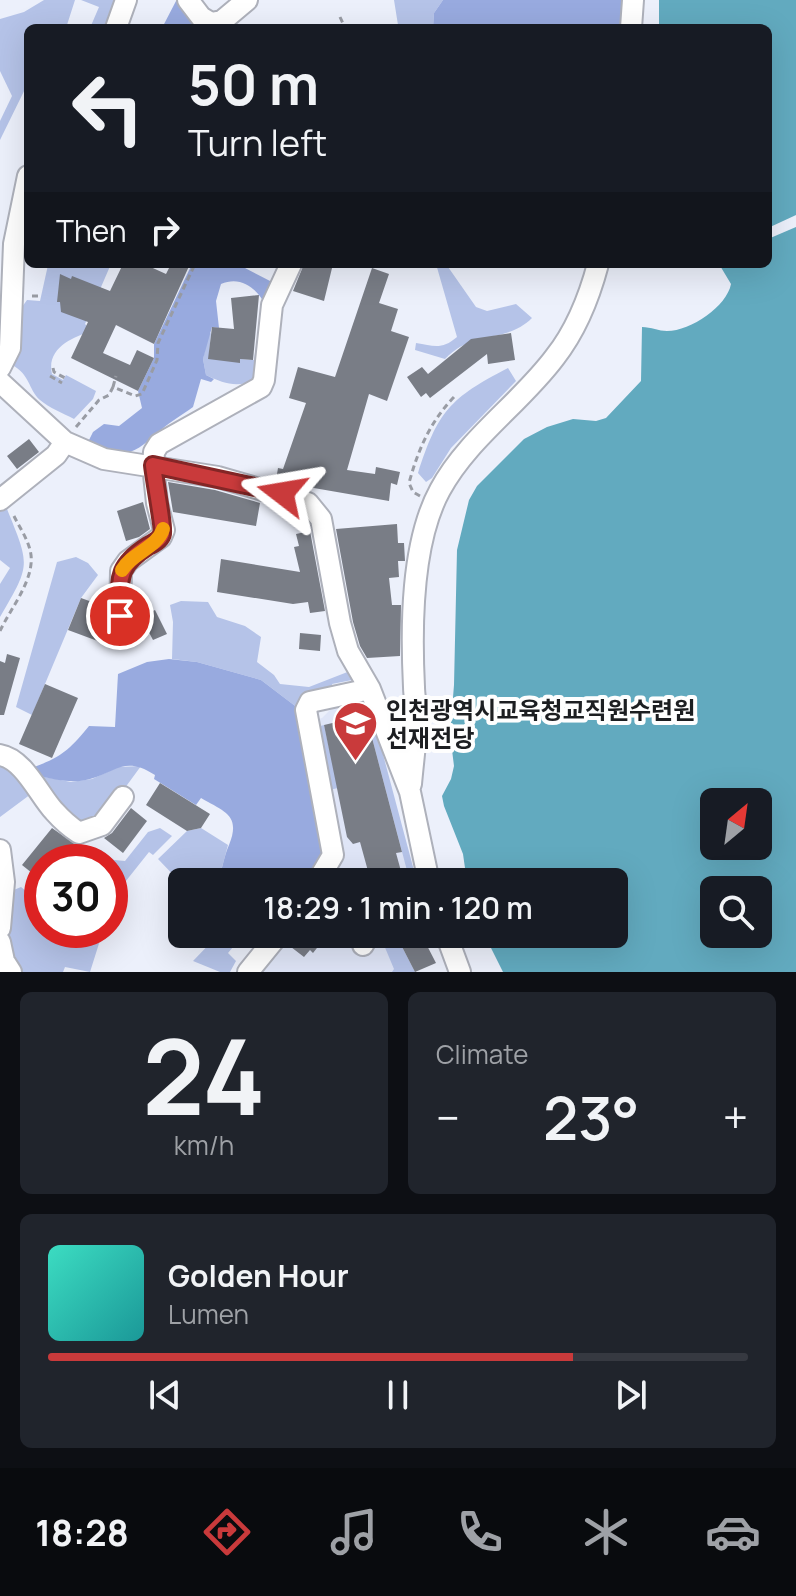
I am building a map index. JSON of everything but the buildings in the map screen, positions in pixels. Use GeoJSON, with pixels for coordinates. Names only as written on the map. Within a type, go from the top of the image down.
{"type":"FeatureCollection","features":[{"type":"Feature","properties":{"kind":"street"},"geometry":{"type":"LineString","coordinates":[[117,24],[126,0]]}},
{"type":"Feature","properties":{"kind":"street"},"geometry":{"type":"LineString","coordinates":[[188,0],[201,17],[211,23],[222,21],[247,0]]}},
{"type":"Feature","properties":{"kind":"street"},"geometry":{"type":"LineString","coordinates":[[631,24],[633,0]]}},
{"type":"Feature","properties":{"kind":"street"},"geometry":{"type":"LineString","coordinates":[[0,368],[10,348],[14,244],[24,195]]}},
{"type":"Feature","properties":{"kind":"street"},"geometry":{"type":"LineString","coordinates":[[116,633],[120,616],[121,571],[128,561],[161,537],[164,530],[157,503],[154,452],[159,444],[261,387],[272,305],[289,268]]}},
{"type":"Feature","properties":{"kind":"street"},"geometry":{"type":"LineString","coordinates":[[410,792],[417,714],[414,688],[415,587],[419,553],[433,505],[452,469],[554,359],[582,315],[597,268]]}},
{"type":"Feature","properties":{"kind":"street"},"geometry":{"type":"LineString","coordinates":[[0,382],[65,442],[104,459],[153,465],[282,493],[308,503],[321,519],[348,651],[386,725],[410,792],[426,868]]}},
{"type":"Feature","properties":{"kind":"street"},"geometry":{"type":"LineString","coordinates":[[6,495],[56,455],[65,442]]}},
{"type":"Feature","properties":{"kind":"street"},"geometry":{"type":"LineString","coordinates":[[335,868],[306,710],[310,702],[370,689]]}},
{"type":"Feature","properties":{"kind":"street"},"geometry":{"type":"LineString","coordinates":[[386,725],[417,714]]}},
{"type":"Feature","properties":{"kind":"street"},"geometry":{"type":"LineString","coordinates":[[0,755],[8,756],[52,809],[79,833],[102,825],[123,797]]}},
{"type":"Feature","properties":{"kind":"street"},"geometry":{"type":"LineString","coordinates":[[0,850],[4,882],[0,928]]}},
{"type":"Feature","properties":{"kind":"street"},"geometry":{"type":"LineString","coordinates":[[325,868],[333,855]]}},
{"type":"Feature","properties":{"kind":"street"},"geometry":{"type":"LineString","coordinates":[[0,942],[4,961],[11,972]]}},
{"type":"Feature","properties":{"kind":"street"},"geometry":{"type":"LineString","coordinates":[[248,972],[268,948]]}},
{"type":"Feature","properties":{"kind":"street"},"geometry":{"type":"LineString","coordinates":[[451,948],[460,972]]}},
{"type":"Feature","properties":{"kind":"path"},"geometry":{"type":"LineString","coordinates":[[340,17],[343,24]]}},
{"type":"Feature","properties":{"kind":"path"},"geometry":{"type":"LineString","coordinates":[[113,387],[135,396],[142,394],[157,360],[158,343],[193,268]]}},
{"type":"Feature","properties":{"kind":"path"},"geometry":{"type":"LineString","coordinates":[[28,296],[41,296]]}},
{"type":"Feature","properties":{"kind":"path"},"geometry":{"type":"LineString","coordinates":[[50,376],[64,380],[53,368]]}},
{"type":"Feature","properties":{"kind":"path"},"geometry":{"type":"LineString","coordinates":[[65,442],[99,400],[109,395],[116,376]]}},
{"type":"Feature","properties":{"kind":"path"},"geometry":{"type":"LineString","coordinates":[[433,505],[413,492],[409,483],[428,429],[454,397]]}},
{"type":"Feature","properties":{"kind":"path"},"geometry":{"type":"LineString","coordinates":[[0,631],[25,584],[31,556],[6,495]]}},
{"type":"Feature","properties":{"kind":"shaded area"},"geometry":{"type":"Polygon","coordinates":[[[44,0],[75,0],[67,24],[24,24],[24,91],[0,140],[0,121],[12,96],[0,71],[0,19],[24,12],[44,0]]]}},
{"type":"Feature","properties":{"kind":"shaded area"},"geometry":{"type":"Polygon","coordinates":[[[81,0],[121,0],[112,24],[92,24],[99,7],[81,0]]]}},
{"type":"Feature","properties":{"kind":"shaded area"},"geometry":{"type":"Polygon","coordinates":[[[394,0],[443,0],[434,13],[433,24],[398,24],[394,0]]]}},
{"type":"Feature","properties":{"kind":"shaded area"},"geometry":{"type":"Polygon","coordinates":[[[443,0],[624,0],[622,24],[433,24],[434,13],[443,0]]]}},
{"type":"Feature","properties":{"kind":"shaded area"},"geometry":{"type":"Polygon","coordinates":[[[659,0],[796,0],[796,972],[503,972],[491,948],[628,948],[628,868],[465,868],[442,796],[454,766],[450,734],[457,550],[469,500],[477,486],[524,439],[547,427],[573,419],[596,421],[606,418],[641,381],[642,327],[664,331],[687,327],[715,309],[731,284],[721,268],[772,268],[772,24],[659,24],[659,0]]]}},
{"type":"Feature","properties":{"kind":"shaded area"},"geometry":{"type":"Polygon","coordinates":[[[176,1],[183,1],[195,24],[164,24],[176,1]]]}},
{"type":"Feature","properties":{"kind":"shaded area"},"geometry":{"type":"Polygon","coordinates":[[[47,268],[109,268],[85,324],[92,331],[69,340],[57,351],[51,365],[52,374],[63,380],[66,375],[96,391],[93,399],[74,419],[40,400],[26,377],[12,365],[22,307],[27,300],[40,301],[47,268]]]}},
{"type":"Feature","properties":{"kind":"shaded area"},"geometry":{"type":"Polygon","coordinates":[[[190,268],[245,268],[272,282],[265,304],[258,293],[242,282],[221,284],[216,301],[219,328],[212,327],[203,359],[206,375],[214,379],[211,382],[201,379],[193,407],[128,453],[111,452],[88,442],[93,432],[104,424],[119,426],[142,408],[138,391],[154,358],[154,344],[190,268]]]}},
{"type":"Feature","properties":{"kind":"shaded area"},"geometry":{"type":"Polygon","coordinates":[[[437,268],[449,268],[476,307],[487,311],[516,304],[532,318],[511,331],[467,344],[445,359],[415,350],[416,343],[442,345],[457,337],[437,268]]]}},
{"type":"Feature","properties":{"kind":"shaded area"},"geometry":{"type":"Polygon","coordinates":[[[211,333],[209,354],[240,362],[240,359],[254,360],[256,346],[263,346],[258,378],[232,384],[206,375],[203,359],[211,333]]]}},
{"type":"Feature","properties":{"kind":"shaded area"},"geometry":{"type":"Polygon","coordinates":[[[508,368],[516,381],[451,448],[432,478],[426,482],[418,473],[440,420],[472,388],[508,368]]]}},
{"type":"Feature","properties":{"kind":"shaded area"},"geometry":{"type":"Polygon","coordinates":[[[0,504],[7,509],[15,528],[24,564],[22,575],[0,617],[0,584],[10,568],[0,560],[0,504]]]}},
{"type":"Feature","properties":{"kind":"shaded area"},"geometry":{"type":"Polygon","coordinates":[[[76,557],[88,563],[98,575],[81,598],[32,715],[16,707],[57,562],[76,557]]]}},
{"type":"Feature","properties":{"kind":"shaded area"},"geometry":{"type":"Polygon","coordinates":[[[181,601],[208,602],[217,617],[245,626],[261,637],[257,662],[280,684],[309,687],[350,671],[357,679],[332,684],[334,697],[307,715],[261,680],[197,662],[172,659],[170,605],[181,601]]]}},
{"type":"Feature","properties":{"kind":"shaded area"},"geometry":{"type":"Polygon","coordinates":[[[169,659],[197,662],[261,680],[307,715],[331,846],[318,868],[222,868],[233,827],[228,816],[201,798],[196,805],[154,779],[155,775],[136,766],[122,767],[84,780],[40,776],[34,767],[65,751],[89,726],[115,727],[118,674],[147,662],[169,659]]]}},
{"type":"Feature","properties":{"kind":"shaded area","name":"인천광역시교육청교직원수련원 선재전당"},"geometry":{"type":"Polygon","coordinates":[[[349,701],[362,703],[369,708],[413,868],[329,868],[343,862],[315,720],[322,718],[336,704],[349,701]]]}},
{"type":"Feature","properties":{"kind":"shaded area"},"geometry":{"type":"Polygon","coordinates":[[[372,713],[413,868],[406,868],[366,715],[372,713]]]}},
{"type":"Feature","properties":{"kind":"shaded area"},"geometry":{"type":"Polygon","coordinates":[[[324,725],[338,788],[329,790],[317,727],[324,725]]]}},
{"type":"Feature","properties":{"kind":"shaded area"},"geometry":{"type":"Polygon","coordinates":[[[0,761],[31,794],[0,817],[0,761]]]}},
{"type":"Feature","properties":{"kind":"shaded area"},"geometry":{"type":"Polygon","coordinates":[[[141,766],[100,822],[79,828],[64,816],[40,776],[71,782],[92,779],[118,767],[141,766]]]}},
{"type":"Feature","properties":{"kind":"shaded area"},"geometry":{"type":"Polygon","coordinates":[[[160,828],[172,836],[153,855],[149,852],[128,878],[128,857],[148,832],[160,828]]]}},
{"type":"Feature","properties":{"kind":"shaded area"},"geometry":{"type":"Polygon","coordinates":[[[201,828],[228,845],[222,868],[168,869],[158,859],[187,831],[201,828]]]}},
{"type":"Feature","properties":{"kind":"shaded area"},"geometry":{"type":"Polygon","coordinates":[[[21,887],[24,889],[24,948],[98,948],[90,972],[65,967],[63,972],[18,972],[4,940],[9,892],[21,887]]]}},
{"type":"Feature","properties":{"kind":"shaded area"},"geometry":{"type":"Polygon","coordinates":[[[206,948],[232,948],[228,953],[236,961],[230,972],[220,972],[193,961],[206,948]]]}},
{"type":"Feature","properties":{"kind":"shaded area"},"geometry":{"type":"Polygon","coordinates":[[[274,948],[403,948],[415,972],[254,972],[274,948]]]}},
{"type":"Feature","properties":{"kind":"shaded area"},"geometry":{"type":"Polygon","coordinates":[[[385,948],[403,948],[415,972],[392,972],[394,969],[385,948]]]}},
{"type":"Feature","properties":{"kind":"pier"},"geometry":{"type":"Polygon","coordinates":[[[796,215],[796,227],[772,237],[772,226],[796,215]]]}},
{"type":"Feature","properties":{"kind":"slow traffic"},"geometry":{"type":"LineString","coordinates":[[122,570],[136,554],[161,537],[163,529]]}},
{"type":"Feature","properties":{"kind":"place","name":"인천광역시교육청교직원수련원 선재전당"},"geometry":{"type":"Point","coordinates":[355,762]}},
{"type":"Feature","properties":{"kind":"route"},"geometry":{"type":"LineString","coordinates":[[120,616],[121,571],[136,554],[161,537],[164,530],[153,465],[282,493]]}}]}
